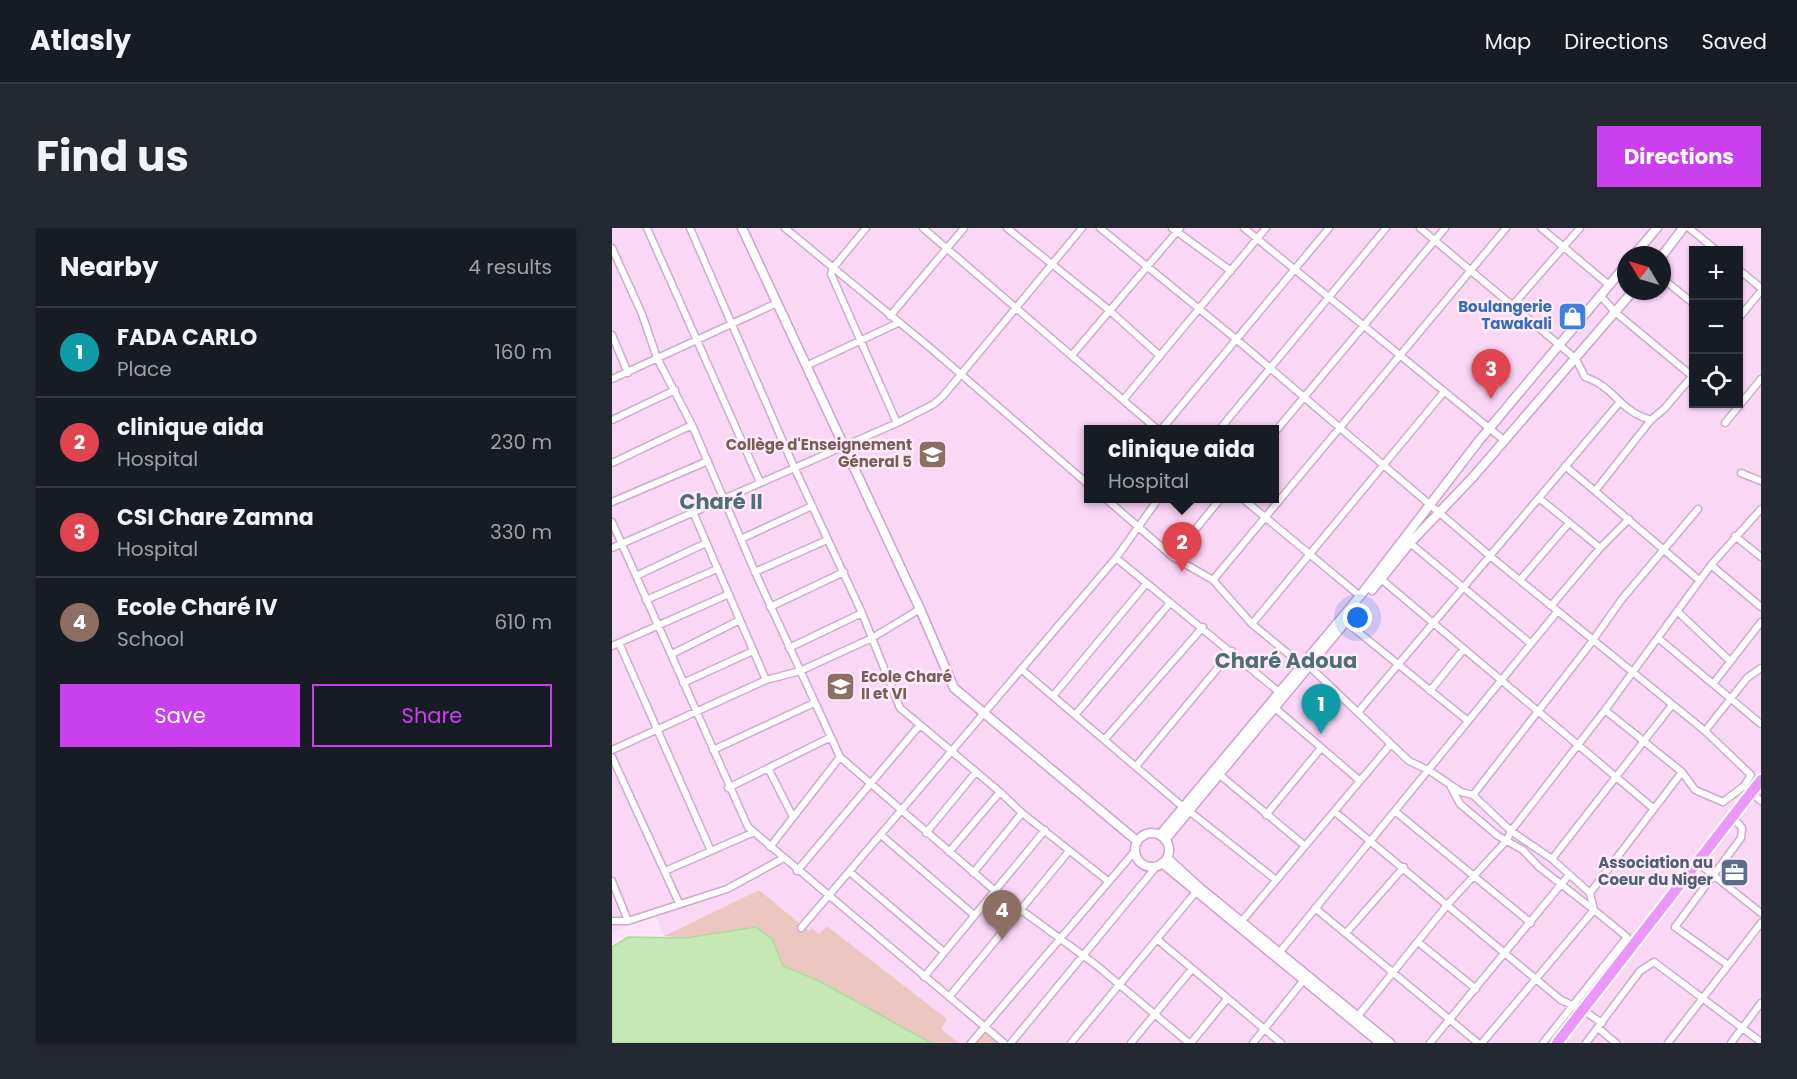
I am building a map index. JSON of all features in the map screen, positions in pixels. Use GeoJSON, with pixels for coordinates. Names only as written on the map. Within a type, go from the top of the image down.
{"type":"FeatureCollection","features":[{"type":"Feature","properties":{"kind":"highway"},"geometry":{"type":"LineString","coordinates":[[1557,1043],[1586,1012],[1703,867],[1737,822],[1761,780]]}},
{"type":"Feature","properties":{"kind":"highway"},"geometry":{"type":"LineString","coordinates":[[1566,1043],[1586,1012],[1755,793]]}},
{"type":"Feature","properties":{"kind":"street"},"geometry":{"type":"LineString","coordinates":[[647,228],[760,482]]}},
{"type":"Feature","properties":{"kind":"street"},"geometry":{"type":"LineString","coordinates":[[690,228],[794,467],[862,613],[900,708],[1022,813],[1108,881]]}},
{"type":"Feature","properties":{"kind":"street"},"geometry":{"type":"LineString","coordinates":[[742,228],[920,609],[954,688],[1137,841]]}},
{"type":"Feature","properties":{"kind":"street"},"geometry":{"type":"LineString","coordinates":[[785,228],[1084,481]]}},
{"type":"Feature","properties":{"kind":"street"},"geometry":{"type":"LineString","coordinates":[[866,228],[833,268],[831,274],[897,423]]}},
{"type":"Feature","properties":{"kind":"street"},"geometry":{"type":"LineString","coordinates":[[923,228],[1155,425]]}},
{"type":"Feature","properties":{"kind":"street"},"geometry":{"type":"LineString","coordinates":[[890,315],[964,228]]}},
{"type":"Feature","properties":{"kind":"street"},"geometry":{"type":"LineString","coordinates":[[1007,228],[1109,310],[1160,356]]}},
{"type":"Feature","properties":{"kind":"street"},"geometry":{"type":"LineString","coordinates":[[612,548],[897,423],[939,401],[1082,228]]}},
{"type":"Feature","properties":{"kind":"street"},"geometry":{"type":"LineString","coordinates":[[1100,228],[1146,268],[1236,339],[1557,612],[1705,731],[1751,775],[1755,793],[1723,802],[1695,790],[1682,772],[1605,710]]}},
{"type":"Feature","properties":{"kind":"street"},"geometry":{"type":"LineString","coordinates":[[1244,228],[1443,393],[1505,441]]}},
{"type":"Feature","properties":{"kind":"street"},"geometry":{"type":"LineString","coordinates":[[1124,399],[1266,228]]}},
{"type":"Feature","properties":{"kind":"street"},"geometry":{"type":"LineString","coordinates":[[1163,425],[1329,228]]}},
{"type":"Feature","properties":{"kind":"street"},"geometry":{"type":"LineString","coordinates":[[1222,425],[1386,228]]}},
{"type":"Feature","properties":{"kind":"street"},"geometry":{"type":"LineString","coordinates":[[1420,228],[1576,359],[1585,377],[1602,383],[1619,403],[1636,416],[1651,420]]}},
{"type":"Feature","properties":{"kind":"street"},"geometry":{"type":"LineString","coordinates":[[1279,427],[1365,327],[1445,228]]}},
{"type":"Feature","properties":{"kind":"street"},"geometry":{"type":"LineString","coordinates":[[1279,501],[1506,228]]}},
{"type":"Feature","properties":{"kind":"street"},"geometry":{"type":"LineString","coordinates":[[1541,228],[1609,285]]}},
{"type":"Feature","properties":{"kind":"street"},"geometry":{"type":"LineString","coordinates":[[1512,306],[1580,228]]}},
{"type":"Feature","properties":{"kind":"street"},"geometry":{"type":"LineString","coordinates":[[1642,246],[1657,228]]}},
{"type":"Feature","properties":{"kind":"street"},"geometry":{"type":"LineString","coordinates":[[1670,246],[1683,228]]}},
{"type":"Feature","properties":{"kind":"street"},"geometry":{"type":"LineString","coordinates":[[1689,228],[1711,246]]}},
{"type":"Feature","properties":{"kind":"street"},"geometry":{"type":"LineString","coordinates":[[1072,355],[1176,229],[1231,271]]}},
{"type":"Feature","properties":{"kind":"street"},"geometry":{"type":"LineString","coordinates":[[612,248],[657,358],[692,425],[770,607],[829,738],[840,757],[994,891],[1083,956],[1190,1043],[1227,999]]}},
{"type":"Feature","properties":{"kind":"street"},"geometry":{"type":"LineString","coordinates":[[1743,273],[1761,289],[1743,312]]}},
{"type":"Feature","properties":{"kind":"street"},"geometry":{"type":"LineString","coordinates":[[1186,809],[1220,775],[1275,708],[1490,429],[1617,276]]}},
{"type":"Feature","properties":{"kind":"street"},"geometry":{"type":"LineString","coordinates":[[1671,285],[1689,300]]}},
{"type":"Feature","properties":{"kind":"street"},"geometry":{"type":"LineString","coordinates":[[1600,296],[1615,312],[1689,372]]}},
{"type":"Feature","properties":{"kind":"street"},"geometry":{"type":"LineString","coordinates":[[1163,838],[1279,692],[1346,622],[1410,543],[1505,441],[1625,300]]}},
{"type":"Feature","properties":{"kind":"street"},"geometry":{"type":"LineString","coordinates":[[612,379],[777,303]]}},
{"type":"Feature","properties":{"kind":"street"},"geometry":{"type":"LineString","coordinates":[[806,366],[898,323]]}},
{"type":"Feature","properties":{"kind":"street"},"geometry":{"type":"LineString","coordinates":[[612,335],[628,372]]}},
{"type":"Feature","properties":{"kind":"street"},"geometry":{"type":"LineString","coordinates":[[1725,423],[1761,379]]}},
{"type":"Feature","properties":{"kind":"street"},"geometry":{"type":"LineString","coordinates":[[1595,491],[1651,420],[1665,408],[1689,380]]}},
{"type":"Feature","properties":{"kind":"street"},"geometry":{"type":"LineString","coordinates":[[612,420],[675,390]]}},
{"type":"Feature","properties":{"kind":"street"},"geometry":{"type":"LineString","coordinates":[[1252,624],[1443,393]]}},
{"type":"Feature","properties":{"kind":"street"},"geometry":{"type":"LineString","coordinates":[[1359,711],[1619,403]]}},
{"type":"Feature","properties":{"kind":"street"},"geometry":{"type":"LineString","coordinates":[[612,463],[692,425]]}},
{"type":"Feature","properties":{"kind":"street"},"geometry":{"type":"LineString","coordinates":[[612,502],[708,461]]}},
{"type":"Feature","properties":{"kind":"street"},"geometry":{"type":"LineString","coordinates":[[1565,466],[1699,580]]}},
{"type":"Feature","properties":{"kind":"street"},"geometry":{"type":"LineString","coordinates":[[1741,473],[1761,482]]}},
{"type":"Feature","properties":{"kind":"street"},"geometry":{"type":"LineString","coordinates":[[1539,498],[1600,548]]}},
{"type":"Feature","properties":{"kind":"street"},"geometry":{"type":"LineString","coordinates":[[1110,503],[1173,557],[1213,580],[1252,624],[1359,711],[1409,761],[1430,771],[1451,786],[1473,795],[1511,831],[1552,859],[1568,876],[1590,893],[1594,910]]}},
{"type":"Feature","properties":{"kind":"street"},"geometry":{"type":"LineString","coordinates":[[801,928],[830,898],[1116,558],[1156,503]]}},
{"type":"Feature","properties":{"kind":"street"},"geometry":{"type":"LineString","coordinates":[[1173,557],[1217,503]]}},
{"type":"Feature","properties":{"kind":"street"},"geometry":{"type":"LineString","coordinates":[[1248,503],[1360,596]]}},
{"type":"Feature","properties":{"kind":"street"},"geometry":{"type":"LineString","coordinates":[[1213,580],[1278,503]]}},
{"type":"Feature","properties":{"kind":"street"},"geometry":{"type":"LineString","coordinates":[[741,539],[812,506]]}},
{"type":"Feature","properties":{"kind":"street"},"geometry":{"type":"LineString","coordinates":[[1473,795],[1622,599],[1665,551],[1698,509]]}},
{"type":"Feature","properties":{"kind":"street"},"geometry":{"type":"LineString","coordinates":[[1357,1017],[1448,904],[1507,840],[1511,831],[1659,638],[1699,580],[1735,536],[1761,509]]}},
{"type":"Feature","properties":{"kind":"street"},"geometry":{"type":"LineString","coordinates":[[693,512],[766,680]]}},
{"type":"Feature","properties":{"kind":"street"},"geometry":{"type":"LineString","coordinates":[[1551,606],[1600,548],[1629,519]]}},
{"type":"Feature","properties":{"kind":"street"},"geometry":{"type":"LineString","coordinates":[[612,522],[672,654],[728,788],[752,833],[1004,1043]]}},
{"type":"Feature","properties":{"kind":"street"},"geometry":{"type":"LineString","coordinates":[[1520,580],[1569,523]]}},
{"type":"Feature","properties":{"kind":"street"},"geometry":{"type":"LineString","coordinates":[[1735,536],[1761,557]]}},
{"type":"Feature","properties":{"kind":"street"},"geometry":{"type":"LineString","coordinates":[[755,572],[827,540]]}},
{"type":"Feature","properties":{"kind":"street"},"geometry":{"type":"LineString","coordinates":[[636,576],[706,543]]}},
{"type":"Feature","properties":{"kind":"street"},"geometry":{"type":"LineString","coordinates":[[1410,543],[1530,643]]}},
{"type":"Feature","properties":{"kind":"street"},"geometry":{"type":"LineString","coordinates":[[1116,558],[1203,627],[1279,692]]}},
{"type":"Feature","properties":{"kind":"street"},"geometry":{"type":"LineString","coordinates":[[1711,565],[1761,607]]}},
{"type":"Feature","properties":{"kind":"street"},"geometry":{"type":"LineString","coordinates":[[646,600],[717,569]]}},
{"type":"Feature","properties":{"kind":"street"},"geometry":{"type":"LineString","coordinates":[[770,607],[844,572]]}},
{"type":"Feature","properties":{"kind":"street"},"geometry":{"type":"LineString","coordinates":[[1381,579],[1654,809]]}},
{"type":"Feature","properties":{"kind":"street"},"geometry":{"type":"LineString","coordinates":[[1053,696],[1146,584]]}},
{"type":"Feature","properties":{"kind":"street"},"geometry":{"type":"LineString","coordinates":[[711,850],[615,645],[729,594]]}},
{"type":"Feature","properties":{"kind":"street"},"geometry":{"type":"LineString","coordinates":[[1075,715],[1170,603]]}},
{"type":"Feature","properties":{"kind":"street"},"geometry":{"type":"LineString","coordinates":[[612,750],[766,680],[800,671],[872,638],[920,609]]}},
{"type":"Feature","properties":{"kind":"street"},"geometry":{"type":"LineString","coordinates":[[1677,611],[1730,661]]}},
{"type":"Feature","properties":{"kind":"street"},"geometry":{"type":"LineString","coordinates":[[1279,953],[1430,771],[1557,612]]}},
{"type":"Feature","properties":{"kind":"street"},"geometry":{"type":"LineString","coordinates":[[789,648],[862,613]]}},
{"type":"Feature","properties":{"kind":"street"},"geometry":{"type":"LineString","coordinates":[[672,654],[740,620]]}},
{"type":"Feature","properties":{"kind":"street"},"geometry":{"type":"LineString","coordinates":[[1346,622],[1468,721]]}},
{"type":"Feature","properties":{"kind":"street"},"geometry":{"type":"LineString","coordinates":[[1713,684],[1761,622]]}},
{"type":"Feature","properties":{"kind":"street"},"geometry":{"type":"LineString","coordinates":[[1105,739],[1203,627]]}},
{"type":"Feature","properties":{"kind":"street"},"geometry":{"type":"LineString","coordinates":[[1659,638],[1761,724]]}},
{"type":"Feature","properties":{"kind":"street"},"geometry":{"type":"LineString","coordinates":[[1430,691],[1463,650]]}},
{"type":"Feature","properties":{"kind":"street"},"geometry":{"type":"LineString","coordinates":[[683,683],[753,651]]}},
{"type":"Feature","properties":{"kind":"street"},"geometry":{"type":"LineString","coordinates":[[1137,765],[1232,651]]}},
{"type":"Feature","properties":{"kind":"street"},"geometry":{"type":"LineString","coordinates":[[1705,731],[1747,678],[1761,668]]}},
{"type":"Feature","properties":{"kind":"street"},"geometry":{"type":"LineString","coordinates":[[1021,669],[1137,765],[1186,809],[1276,880]]}},
{"type":"Feature","properties":{"kind":"street"},"geometry":{"type":"LineString","coordinates":[[712,750],[814,703]]}},
{"type":"Feature","properties":{"kind":"street"},"geometry":{"type":"LineString","coordinates":[[1552,859],[1672,705]]}},
{"type":"Feature","properties":{"kind":"street"},"geometry":{"type":"LineString","coordinates":[[1275,708],[1359,780]]}},
{"type":"Feature","properties":{"kind":"street"},"geometry":{"type":"LineString","coordinates":[[797,871],[919,726]]}},
{"type":"Feature","properties":{"kind":"street"},"geometry":{"type":"LineString","coordinates":[[728,788],[829,738]]}},
{"type":"Feature","properties":{"kind":"street"},"geometry":{"type":"LineString","coordinates":[[1241,922],[1391,744]]}},
{"type":"Feature","properties":{"kind":"street"},"geometry":{"type":"LineString","coordinates":[[1266,815],[1321,748]]}},
{"type":"Feature","properties":{"kind":"street"},"geometry":{"type":"LineString","coordinates":[[612,757],[679,903]]}},
{"type":"Feature","properties":{"kind":"street"},"geometry":{"type":"LineString","coordinates":[[770,847],[840,757]]}},
{"type":"Feature","properties":{"kind":"street"},"geometry":{"type":"LineString","coordinates":[[768,768],[793,817]]}},
{"type":"Feature","properties":{"kind":"street"},"geometry":{"type":"LineString","coordinates":[[926,833],[976,772]]}},
{"type":"Feature","properties":{"kind":"street"},"geometry":{"type":"LineString","coordinates":[[1590,893],[1682,772]]}},
{"type":"Feature","properties":{"kind":"street"},"geometry":{"type":"LineString","coordinates":[[1220,775],[1305,846]]}},
{"type":"Feature","properties":{"kind":"street"},"geometry":{"type":"LineString","coordinates":[[1451,786],[1460,804],[1498,836],[1523,850],[1561,885],[1628,936],[1543,1043]]}},
{"type":"Feature","properties":{"kind":"street"},"geometry":{"type":"LineString","coordinates":[[949,852],[1000,792]]}},
{"type":"Feature","properties":{"kind":"street"},"geometry":{"type":"LineString","coordinates":[[1335,812],[1536,978],[1572,1006],[1586,1012],[1616,1043]]}},
{"type":"Feature","properties":{"kind":"street"},"geometry":{"type":"LineString","coordinates":[[1396,812],[1531,923]]}},
{"type":"Feature","properties":{"kind":"street"},"geometry":{"type":"LineString","coordinates":[[973,873],[1022,813]]}},
{"type":"Feature","properties":{"kind":"street"},"geometry":{"type":"LineString","coordinates":[[1728,965],[1675,927],[1741,838],[1743,828],[1737,822]]}},
{"type":"Feature","properties":{"kind":"street"},"geometry":{"type":"LineString","coordinates":[[924,977],[1045,830]]}},
{"type":"Feature","properties":{"kind":"street"},"geometry":{"type":"LineString","coordinates":[[665,871],[752,833]]}},
{"type":"Feature","properties":{"kind":"street"},"geometry":{"type":"LineString","coordinates":[[971,1043],[1135,851],[1137,841],[1150,833],[1163,838],[1169,849],[1162,863],[1011,1043]]}},
{"type":"Feature","properties":{"kind":"street"},"geometry":{"type":"LineString","coordinates":[[881,835],[974,915]]}},
{"type":"Feature","properties":{"kind":"street"},"geometry":{"type":"LineString","coordinates":[[949,997],[1069,851]]}},
{"type":"Feature","properties":{"kind":"street"},"geometry":{"type":"LineString","coordinates":[[1135,851],[1140,863],[1162,863],[1241,922],[1390,1043]]}},
{"type":"Feature","properties":{"kind":"street"},"geometry":{"type":"LineString","coordinates":[[612,921],[628,921],[727,889],[782,859]]}},
{"type":"Feature","properties":{"kind":"street"},"geometry":{"type":"LineString","coordinates":[[1162,863],[1195,893],[1380,1043]]}},
{"type":"Feature","properties":{"kind":"street"},"geometry":{"type":"LineString","coordinates":[[1346,933],[1404,867]]}},
{"type":"Feature","properties":{"kind":"street"},"geometry":{"type":"LineString","coordinates":[[1703,867],[1761,913]]}},
{"type":"Feature","properties":{"kind":"street"},"geometry":{"type":"LineString","coordinates":[[851,873],[944,952]]}},
{"type":"Feature","properties":{"kind":"street"},"geometry":{"type":"LineString","coordinates":[[1430,1043],[1507,953],[1568,876]]}},
{"type":"Feature","properties":{"kind":"street"},"geometry":{"type":"LineString","coordinates":[[613,885],[628,921]]}},
{"type":"Feature","properties":{"kind":"street"},"geometry":{"type":"LineString","coordinates":[[1071,1043],[1195,893]]}},
{"type":"Feature","properties":{"kind":"street"},"geometry":{"type":"LineString","coordinates":[[1315,908],[1392,974],[1480,1043],[1594,910]]}},
{"type":"Feature","properties":{"kind":"street"},"geometry":{"type":"LineString","coordinates":[[1668,1043],[1761,922]]}},
{"type":"Feature","properties":{"kind":"street"},"geometry":{"type":"LineString","coordinates":[[1158,940],[1281,1043]]}},
{"type":"Feature","properties":{"kind":"street"},"geometry":{"type":"LineString","coordinates":[[1418,942],[1476,989]]}},
{"type":"Feature","properties":{"kind":"street"},"geometry":{"type":"LineString","coordinates":[[1586,1043],[1640,971],[1652,962],[1761,1042]]}},
{"type":"Feature","properties":{"kind":"street"},"geometry":{"type":"LineString","coordinates":[[1131,1043],[1192,969]]}},
{"type":"Feature","properties":{"kind":"street"},"geometry":{"type":"LineString","coordinates":[[1253,1043],[1303,981]]}},
{"type":"Feature","properties":{"kind":"street"},"geometry":{"type":"LineString","coordinates":[[1731,1043],[1761,1003]]}},
{"type":"Feature","properties":{"kind":"shaded area"},"geometry":{"type":"Polygon","coordinates":[[[612,228],[1761,228],[1761,1043],[1000,1043],[980,1027],[966,1043],[959,1043],[940,1029],[947,1019],[827,926],[819,934],[809,931],[759,890],[664,936],[655,915],[612,933],[612,228]]]}},
{"type":"Feature","properties":{"kind":"shaded area"},"geometry":{"type":"Polygon","coordinates":[[[759,890],[809,931],[812,928],[819,934],[827,926],[947,1019],[941,1029],[959,1043],[931,1043],[819,981],[782,966],[772,939],[734,930],[686,938],[664,936],[759,890]]]}},
{"type":"Feature","properties":{"kind":"shaded area"},"geometry":{"type":"Polygon","coordinates":[[[756,927],[772,939],[783,966],[819,981],[931,1043],[612,1043],[612,947],[628,937],[686,938],[756,927]]]}},
{"type":"Feature","properties":{"kind":"shaded area"},"geometry":{"type":"Polygon","coordinates":[[[980,1026],[1000,1043],[966,1043],[980,1026]]]}},
{"type":"Feature","properties":{"kind":"place","name":"Boulangerie Tawakali"},"geometry":{"type":"Point","coordinates":[1573,316]}},
{"type":"Feature","properties":{"kind":"place","name":"CSI Chare Zamna"},"geometry":{"type":"Point","coordinates":[1491,399]}},
{"type":"Feature","properties":{"kind":"place","name":"Collège d'Enseignement Géneral 5"},"geometry":{"type":"Point","coordinates":[933,454]}},
{"type":"Feature","properties":{"kind":"place","name":"clinique aida"},"geometry":{"type":"Point","coordinates":[1182,572]}},
{"type":"Feature","properties":{"kind":"place","name":"Ecole Charé II et VI"},"geometry":{"type":"Point","coordinates":[840,686]}},
{"type":"Feature","properties":{"kind":"place","name":"FADA CARLO"},"geometry":{"type":"Point","coordinates":[1321,734]}},
{"type":"Feature","properties":{"kind":"place","name":"Association au Coeur du Niger"},"geometry":{"type":"Point","coordinates":[1734,872]}},
{"type":"Feature","properties":{"kind":"place","name":"Ecole Charé IV"},"geometry":{"type":"Point","coordinates":[1002,940]}},
{"type":"Feature","properties":{"kind":"district","name":"Charé II"},"geometry":{"type":"Point","coordinates":[721,502]}},
{"type":"Feature","properties":{"kind":"district","name":"Charé Adoua"},"geometry":{"type":"Point","coordinates":[1286,661]}}]}
